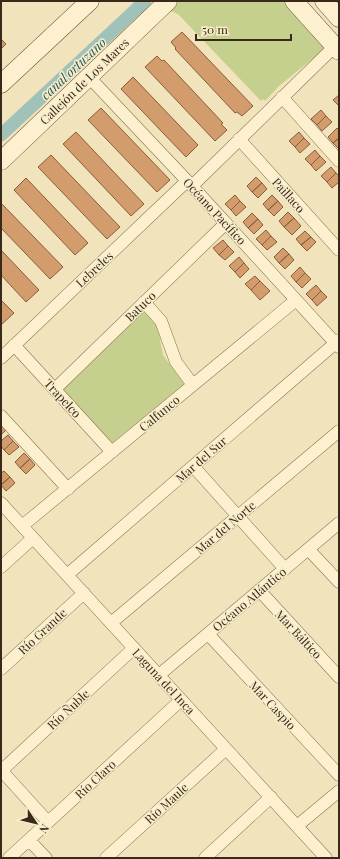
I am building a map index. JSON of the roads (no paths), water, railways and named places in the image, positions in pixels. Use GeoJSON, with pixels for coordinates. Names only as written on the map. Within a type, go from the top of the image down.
{"type":"FeatureCollection","features":[{"type":"Feature","properties":{"kind":"street"},"geometry":{"type":"LineString","coordinates":[[1,84],[90,1]]}},
{"type":"Feature","properties":{"kind":"street","name":"Callejón de Los Mares"},"geometry":{"type":"LineString","coordinates":[[1,161],[168,1]]}},
{"type":"Feature","properties":{"kind":"street"},"geometry":{"type":"LineString","coordinates":[[294,1],[337,49]]}},
{"type":"Feature","properties":{"kind":"street"},"geometry":{"type":"LineString","coordinates":[[324,1],[339,18]]}},
{"type":"Feature","properties":{"kind":"street","name":"Lebreles"},"geometry":{"type":"LineString","coordinates":[[1,358],[239,139],[282,97],[337,49]]}},
{"type":"Feature","properties":{"kind":"street","name":"Océano Pacífico"},"geometry":{"type":"LineString","coordinates":[[89,77],[338,344]]}},
{"type":"Feature","properties":{"kind":"street"},"geometry":{"type":"LineString","coordinates":[[282,97],[339,161]]}},
{"type":"Feature","properties":{"kind":"street","name":"Paillaco"},"geometry":{"type":"LineString","coordinates":[[239,139],[339,250]]}},
{"type":"Feature","properties":{"kind":"street","name":"Batuco"},"geometry":{"type":"LineString","coordinates":[[55,389],[226,223]]}},
{"type":"Feature","properties":{"kind":"street","name":"Calfunco"},"geometry":{"type":"LineString","coordinates":[[22,526],[296,300]]}},
{"type":"Feature","properties":{"kind":"street"},"geometry":{"type":"LineString","coordinates":[[144,302],[162,320],[176,362],[193,385]]}},
{"type":"Feature","properties":{"kind":"street","name":"Mar del Sur"},"geometry":{"type":"LineString","coordinates":[[67,575],[338,344]]}},
{"type":"Feature","properties":{"kind":"street","name":"Trapelco"},"geometry":{"type":"LineString","coordinates":[[14,345],[112,452]]}},
{"type":"Feature","properties":{"kind":"street"},"geometry":{"type":"LineString","coordinates":[[1,416],[68,489]]}},
{"type":"Feature","properties":{"kind":"street","name":"Mar del Norte"},"geometry":{"type":"LineString","coordinates":[[111,623],[339,431]]}},
{"type":"Feature","properties":{"kind":"street"},"geometry":{"type":"LineString","coordinates":[[194,466],[285,569]]}},
{"type":"Feature","properties":{"kind":"street","name":"Laguna del Inca"},"geometry":{"type":"LineString","coordinates":[[1,503],[298,826],[325,858]]}},
{"type":"Feature","properties":{"kind":"street","name":"Océano Atlántico"},"geometry":{"type":"LineString","coordinates":[[159,675],[339,523]]}},
{"type":"Feature","properties":{"kind":"street"},"geometry":{"type":"LineString","coordinates":[[1,567],[33,538]]}},
{"type":"Feature","properties":{"kind":"street"},"geometry":{"type":"LineString","coordinates":[[308,549],[339,582]]}},
{"type":"Feature","properties":{"kind":"street","name":"Mar Báltico"},"geometry":{"type":"LineString","coordinates":[[259,590],[339,677]]}},
{"type":"Feature","properties":{"kind":"street","name":"Río Grande"},"geometry":{"type":"LineString","coordinates":[[1,669],[84,593]]}},
{"type":"Feature","properties":{"kind":"street","name":"Mar Caspio"},"geometry":{"type":"LineString","coordinates":[[208,634],[339,775]]}},
{"type":"Feature","properties":{"kind":"street","name":"Río Ñuble"},"geometry":{"type":"LineString","coordinates":[[1,771],[134,648]]}},
{"type":"Feature","properties":{"kind":"street","name":"Río Claro"},"geometry":{"type":"LineString","coordinates":[[9,858],[181,700]]}},
{"type":"Feature","properties":{"kind":"street","name":"Río Maule"},"geometry":{"type":"LineString","coordinates":[[106,858],[226,749]]}},
{"type":"Feature","properties":{"kind":"street"},"geometry":{"type":"LineString","coordinates":[[1,771],[48,822]]}},
{"type":"Feature","properties":{"kind":"street"},"geometry":{"type":"LineString","coordinates":[[298,826],[339,791]]}},
{"type":"Feature","properties":{"kind":"street"},"geometry":{"type":"LineString","coordinates":[[205,858],[271,797]]}},
{"type":"Feature","properties":{"kind":"street"},"geometry":{"type":"LineString","coordinates":[[29,840],[46,858]]}},
{"type":"Feature","properties":{"kind":"waterway","name":"canal ortuzano"},"geometry":{"type":"LineString","coordinates":[[1,135],[145,1]]}}]}
